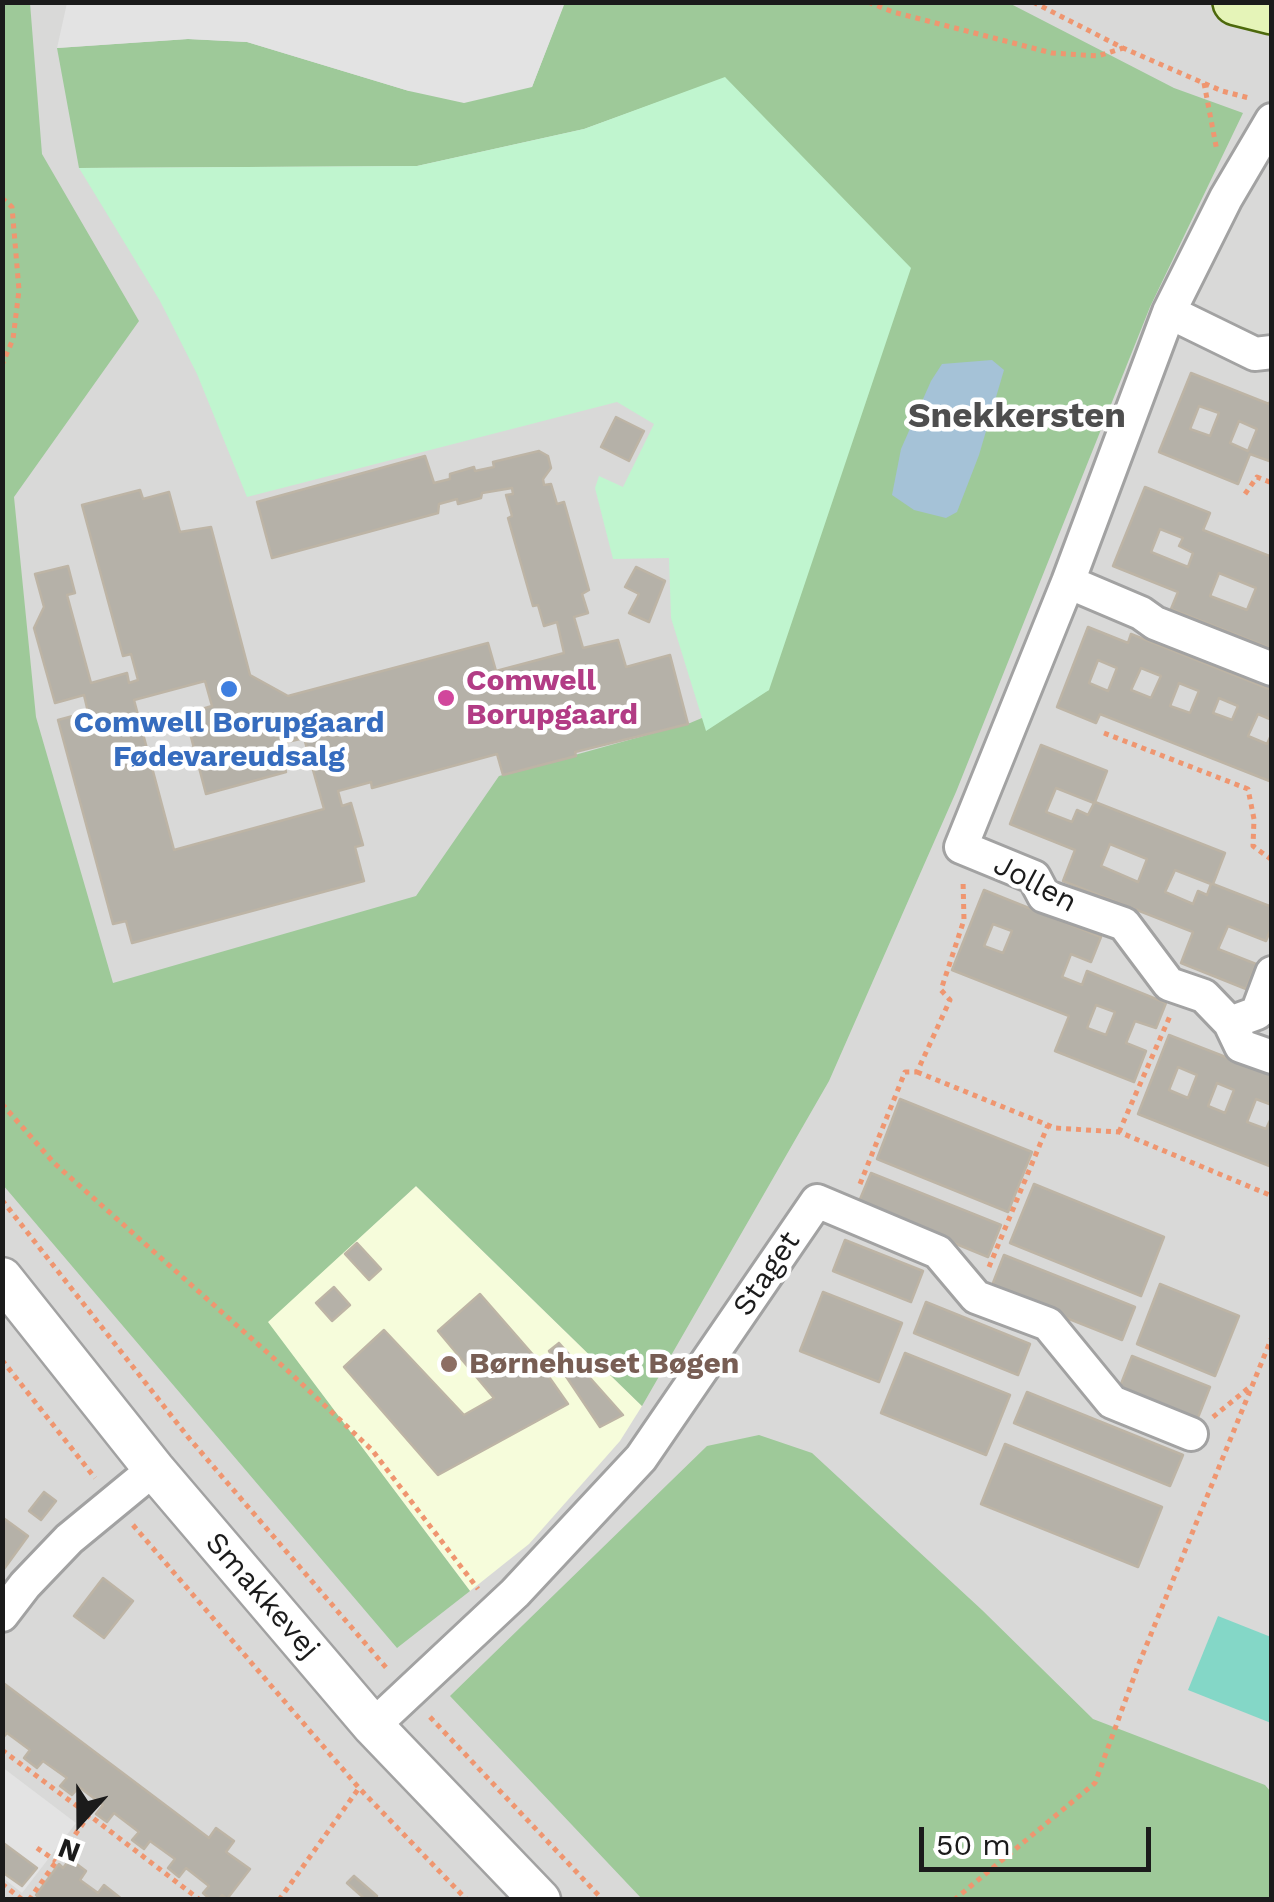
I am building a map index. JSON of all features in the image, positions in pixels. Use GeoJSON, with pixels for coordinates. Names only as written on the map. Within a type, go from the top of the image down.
{"type":"FeatureCollection","features":[{"type":"Feature","properties":{"kind":"main road"},"geometry":{"type":"LineString","coordinates":[[1236,2],[1272,12]]}},
{"type":"Feature","properties":{"kind":"street","name":"Jollen"},"geometry":{"type":"LineString","coordinates":[[1272,120],[1226,198],[1169,312],[1068,582],[962,847],[1034,877],[1044,896],[1124,924],[1169,984],[1204,996],[1230,1023],[1241,1046],[1272,1058]]}},
{"type":"Feature","properties":{"kind":"street"},"geometry":{"type":"LineString","coordinates":[[1169,312],[1254,354],[1272,352]]}},
{"type":"Feature","properties":{"kind":"street"},"geometry":{"type":"LineString","coordinates":[[1068,582],[1272,669]]}},
{"type":"Feature","properties":{"kind":"street"},"geometry":{"type":"LineString","coordinates":[[1230,1023],[1257,1012],[1272,973]]}},
{"type":"Feature","properties":{"kind":"street","name":"Staget"},"geometry":{"type":"LineString","coordinates":[[374,1726],[495,1611],[641,1458],[817,1201],[938,1252],[976,1297],[1048,1324],[1112,1402],[1191,1434]]}},
{"type":"Feature","properties":{"kind":"street","name":"Smakkevej"},"geometry":{"type":"LineString","coordinates":[[2,1278],[154,1470],[374,1726],[540,1900]]}},
{"type":"Feature","properties":{"kind":"street"},"geometry":{"type":"LineString","coordinates":[[2,1615],[47,1562],[113,1501],[154,1470]]}},
{"type":"Feature","properties":{"kind":"path"},"geometry":{"type":"LineString","coordinates":[[868,2],[893,12],[1052,52],[1098,56],[1122,48]]}},
{"type":"Feature","properties":{"kind":"path"},"geometry":{"type":"LineString","coordinates":[[1037,2],[1122,48],[1222,91]]}},
{"type":"Feature","properties":{"kind":"path"},"geometry":{"type":"LineString","coordinates":[[1204,82],[1226,198]]}},
{"type":"Feature","properties":{"kind":"path"},"geometry":{"type":"LineString","coordinates":[[2,198],[12,206],[19,290],[13,339],[2,366]]}},
{"type":"Feature","properties":{"kind":"path"},"geometry":{"type":"LineString","coordinates":[[1246,494],[1256,477],[1272,483]]}},
{"type":"Feature","properties":{"kind":"path"},"geometry":{"type":"LineString","coordinates":[[1104,732],[1248,789],[1254,819],[1253,846],[1272,860]]}},
{"type":"Feature","properties":{"kind":"path"},"geometry":{"type":"LineString","coordinates":[[917,1072],[950,1000],[941,990],[964,920],[962,847]]}},
{"type":"Feature","properties":{"kind":"path"},"geometry":{"type":"LineString","coordinates":[[1119,1132],[1183,986]]}},
{"type":"Feature","properties":{"kind":"path"},"geometry":{"type":"LineString","coordinates":[[847,1214],[905,1072],[917,1072],[1055,1128],[1119,1132],[1272,1196]]}},
{"type":"Feature","properties":{"kind":"path"},"geometry":{"type":"LineString","coordinates":[[2,1104],[54,1163],[372,1450],[495,1611]]}},
{"type":"Feature","properties":{"kind":"path"},"geometry":{"type":"LineString","coordinates":[[976,1297],[1048,1125]]}},
{"type":"Feature","properties":{"kind":"path"},"geometry":{"type":"LineString","coordinates":[[2,1200],[188,1438],[407,1693],[603,1900]]}},
{"type":"Feature","properties":{"kind":"path"},"geometry":{"type":"LineString","coordinates":[[954,1900],[1095,1783],[1138,1666],[1272,1337]]}},
{"type":"Feature","properties":{"kind":"path"},"geometry":{"type":"LineString","coordinates":[[2,1360],[113,1501],[358,1788],[468,1900]]}},
{"type":"Feature","properties":{"kind":"path"},"geometry":{"type":"LineString","coordinates":[[1191,1434],[1253,1385]]}},
{"type":"Feature","properties":{"kind":"path"},"geometry":{"type":"LineString","coordinates":[[2,1750],[200,1900]]}},
{"type":"Feature","properties":{"kind":"path"},"geometry":{"type":"LineString","coordinates":[[279,1900],[358,1788]]}},
{"type":"Feature","properties":{"kind":"path"},"geometry":{"type":"LineString","coordinates":[[2,1884],[26,1900],[89,1814]]}},
{"type":"Feature","properties":{"kind":"path"},"geometry":{"type":"LineString","coordinates":[[38,1848],[56,1861]]}},
{"type":"Feature","properties":{"kind":"shaded area"},"geometry":{"type":"Polygon","coordinates":[[[3,3],[1271,3],[1271,1899],[3,1899],[3,3]]]}},
{"type":"Feature","properties":{"kind":"shaded area"},"geometry":{"type":"Polygon","coordinates":[[[67,3],[564,5],[532,87],[464,103],[409,91],[247,42],[188,39],[57,48],[67,3]]]}},
{"type":"Feature","properties":{"kind":"shaded area"},"geometry":{"type":"Polygon","coordinates":[[[725,77],[911,268],[769,690],[706,731],[671,618],[669,558],[613,559],[595,488],[599,476],[623,487],[654,424],[617,402],[247,497],[197,374],[160,301],[79,168],[417,166],[584,129],[725,77]]]}},
{"type":"Feature","properties":{"kind":"shaded area"},"geometry":{"type":"Polygon","coordinates":[[[992,360],[1004,370],[957,512],[946,518],[914,510],[892,495],[901,449],[931,381],[942,364],[992,360]]]}},
{"type":"Feature","properties":{"kind":"shaded area","name":"Børnehuset Bøgen"},"geometry":{"type":"Polygon","coordinates":[[[416,1186],[642,1406],[620,1441],[529,1544],[470,1591],[267,1322],[416,1186]]]}},
{"type":"Feature","properties":{"kind":"shaded area"},"geometry":{"type":"Polygon","coordinates":[[[1218,1616],[1271,1637],[1271,1723],[1188,1690],[1218,1616]]]}},
{"type":"Feature","properties":{"kind":"shaded area"},"geometry":{"type":"Polygon","coordinates":[[[2,1767],[76,1823],[22,1893],[3,1878],[2,1767]]]}},
{"type":"Feature","properties":{"kind":"green space"},"geometry":{"type":"Polygon","coordinates":[[[2,3],[30,3],[42,154],[139,321],[14,497],[36,717],[113,983],[416,896],[499,776],[690,723],[769,690],[725,78],[584,129],[417,166],[79,168],[57,48],[188,39],[247,42],[409,91],[532,87],[561,3],[1009,3],[1174,88],[1243,113],[1150,307],[956,792],[829,1081],[642,1406],[416,1186],[268,1322],[470,1591],[397,1648],[3,1185],[2,3]]]}},
{"type":"Feature","properties":{"kind":"green space"},"geometry":{"type":"Polygon","coordinates":[[[759,1435],[812,1453],[1093,1719],[1265,1785],[1271,1792],[1271,1899],[642,1899],[450,1696],[707,1446],[759,1435]]]}},
{"type":"Feature","properties":{"kind":"building"},"geometry":{"type":"Polygon","coordinates":[[[1191,373],[1269,404],[1272,397],[1272,462],[1250,454],[1238,484],[1159,452],[1191,373]],[[1199,406],[1190,429],[1210,436],[1219,413],[1199,406]],[[1239,421],[1230,443],[1248,451],[1257,429],[1239,421]]]}},
{"type":"Feature","properties":{"kind":"building"},"geometry":{"type":"Polygon","coordinates":[[[616,417],[644,431],[629,461],[601,447],[616,417]]]}},
{"type":"Feature","properties":{"kind":"building","name":"Comwell Borupgaard"},"geometry":{"type":"Polygon","coordinates":[[[539,451],[548,456],[551,468],[543,479],[544,485],[551,484],[557,504],[564,502],[589,590],[582,594],[588,613],[574,617],[583,648],[618,640],[626,667],[670,655],[688,724],[575,752],[576,756],[503,775],[497,754],[372,788],[371,782],[338,791],[342,806],[351,803],[363,845],[355,847],[364,881],[132,943],[126,921],[113,924],[58,720],[88,712],[84,695],[55,703],[34,628],[44,607],[35,574],[68,566],[75,593],[67,595],[91,683],[127,673],[129,683],[138,680],[131,654],[123,656],[82,505],[140,490],[143,499],[169,492],[180,532],[211,527],[250,675],[288,696],[488,643],[496,671],[564,653],[557,622],[544,626],[538,605],[533,606],[508,518],[512,516],[506,495],[513,494],[512,488],[482,493],[481,498],[458,504],[457,499],[439,504],[438,513],[272,558],[257,502],[425,456],[434,483],[474,467],[475,471],[494,467],[493,462],[539,451]],[[205,681],[134,700],[174,850],[324,809],[304,738],[279,744],[286,772],[206,794],[185,714],[212,706],[205,681]]]}},
{"type":"Feature","properties":{"kind":"building"},"geometry":{"type":"Polygon","coordinates":[[[1145,487],[1210,513],[1203,530],[1272,557],[1272,649],[1171,609],[1178,592],[1113,566],[1145,487]],[[1160,529],[1151,552],[1188,567],[1193,553],[1179,546],[1183,538],[1160,529]],[[1219,573],[1210,596],[1247,610],[1256,588],[1219,573]]]}},
{"type":"Feature","properties":{"kind":"building"},"geometry":{"type":"Polygon","coordinates":[[[636,567],[665,581],[649,622],[629,613],[639,594],[625,587],[636,567]]]}},
{"type":"Feature","properties":{"kind":"building"},"geometry":{"type":"Polygon","coordinates":[[[1088,627],[1128,643],[1131,634],[1272,690],[1272,720],[1258,714],[1248,736],[1267,744],[1272,733],[1272,782],[1100,714],[1096,723],[1057,707],[1088,627]],[[1098,660],[1089,683],[1108,691],[1117,668],[1098,660]],[[1141,668],[1131,690],[1151,698],[1161,676],[1141,668]],[[1179,683],[1170,706],[1190,713],[1199,691],[1179,683]],[[1219,698],[1213,713],[1232,720],[1238,706],[1219,698]]]}},
{"type":"Feature","properties":{"kind":"building"},"geometry":{"type":"Polygon","coordinates":[[[1041,745],[1107,771],[1095,802],[1225,853],[1213,884],[1272,907],[1272,926],[1266,941],[1228,926],[1218,949],[1256,964],[1246,989],[1181,963],[1193,932],[1063,881],[1075,850],[1010,824],[1041,745]],[[1056,788],[1046,812],[1072,822],[1077,810],[1088,815],[1094,803],[1056,788]],[[1110,844],[1101,866],[1138,882],[1147,859],[1110,844]],[[1175,870],[1165,892],[1193,904],[1198,891],[1207,895],[1211,884],[1175,870]]]}},
{"type":"Feature","properties":{"kind":"building"},"geometry":{"type":"Polygon","coordinates":[[[984,890],[1101,937],[1091,962],[1071,954],[1062,977],[1082,985],[1087,971],[1166,1003],[1156,1028],[1135,1021],[1126,1043],[1146,1051],[1134,1082],[1055,1051],[1069,1016],[952,970],[984,890]],[[993,924],[984,946],[1003,953],[1012,931],[993,924]],[[1096,1005],[1087,1028],[1106,1035],[1115,1012],[1096,1005]]]}},
{"type":"Feature","properties":{"kind":"building"},"geometry":{"type":"Polygon","coordinates":[[[1169,1035],[1272,1075],[1272,1105],[1256,1099],[1247,1122],[1266,1129],[1272,1116],[1272,1167],[1138,1114],[1169,1035]],[[1178,1067],[1169,1090],[1188,1098],[1197,1075],[1178,1067]],[[1217,1083],[1208,1106],[1225,1113],[1234,1090],[1217,1083]]]}},
{"type":"Feature","properties":{"kind":"building"},"geometry":{"type":"Polygon","coordinates":[[[900,1099],[1032,1152],[1008,1212],[877,1159],[900,1099]]]}},
{"type":"Feature","properties":{"kind":"building"},"geometry":{"type":"Polygon","coordinates":[[[871,1173],[1001,1225],[988,1257],[858,1204],[871,1173]]]}},
{"type":"Feature","properties":{"kind":"building"},"geometry":{"type":"Polygon","coordinates":[[[1034,1184],[1164,1237],[1141,1296],[1010,1243],[1034,1184]]]}},
{"type":"Feature","properties":{"kind":"building"},"geometry":{"type":"Polygon","coordinates":[[[845,1240],[923,1271],[911,1302],[833,1271],[845,1240]]]}},
{"type":"Feature","properties":{"kind":"building"},"geometry":{"type":"Polygon","coordinates":[[[357,1243],[381,1269],[369,1280],[345,1254],[357,1243]]]}},
{"type":"Feature","properties":{"kind":"building"},"geometry":{"type":"Polygon","coordinates":[[[1004,1255],[1135,1307],[1122,1340],[991,1288],[1004,1255]]]}},
{"type":"Feature","properties":{"kind":"building"},"geometry":{"type":"Polygon","coordinates":[[[1160,1284],[1239,1316],[1215,1376],[1137,1344],[1160,1284]]]}},
{"type":"Feature","properties":{"kind":"building"},"geometry":{"type":"Polygon","coordinates":[[[334,1287],[350,1305],[332,1321],[316,1303],[334,1287]]]}},
{"type":"Feature","properties":{"kind":"building"},"geometry":{"type":"Polygon","coordinates":[[[823,1292],[902,1323],[879,1382],[800,1351],[823,1292]]]}},
{"type":"Feature","properties":{"kind":"building"},"geometry":{"type":"Polygon","coordinates":[[[480,1294],[535,1357],[568,1404],[438,1475],[344,1367],[384,1330],[464,1415],[494,1398],[438,1331],[480,1294]]]}},
{"type":"Feature","properties":{"kind":"building"},"geometry":{"type":"Polygon","coordinates":[[[926,1302],[1030,1344],[1018,1375],[914,1333],[926,1302]]]}},
{"type":"Feature","properties":{"kind":"building"},"geometry":{"type":"Polygon","coordinates":[[[559,1343],[623,1415],[600,1427],[549,1351],[559,1343]]]}},
{"type":"Feature","properties":{"kind":"building"},"geometry":{"type":"Polygon","coordinates":[[[905,1353],[1010,1395],[986,1455],[881,1413],[905,1353]]]}},
{"type":"Feature","properties":{"kind":"building"},"geometry":{"type":"Polygon","coordinates":[[[1132,1356],[1210,1387],[1197,1420],[1119,1389],[1132,1356]]]}},
{"type":"Feature","properties":{"kind":"building"},"geometry":{"type":"Polygon","coordinates":[[[1027,1392],[1183,1455],[1170,1486],[1014,1423],[1027,1392]]]}},
{"type":"Feature","properties":{"kind":"building"},"geometry":{"type":"Polygon","coordinates":[[[1005,1444],[1162,1507],[1138,1567],[981,1504],[1005,1444]]]}},
{"type":"Feature","properties":{"kind":"building"},"geometry":{"type":"Polygon","coordinates":[[[44,1492],[56,1501],[41,1520],[29,1511],[44,1492]]]}},
{"type":"Feature","properties":{"kind":"building"},"geometry":{"type":"Polygon","coordinates":[[[2,1517],[28,1536],[4,1569],[2,1568],[2,1517]]]}},
{"type":"Feature","properties":{"kind":"building"},"geometry":{"type":"Polygon","coordinates":[[[103,1578],[133,1601],[104,1638],[74,1616],[103,1578]]]}},
{"type":"Feature","properties":{"kind":"building"},"geometry":{"type":"Polygon","coordinates":[[[2,1682],[209,1838],[216,1828],[234,1841],[226,1852],[250,1869],[227,1899],[222,1895],[211,1900],[203,1893],[209,1886],[186,1868],[179,1877],[168,1868],[175,1859],[150,1841],[144,1849],[132,1840],[139,1832],[114,1813],[107,1822],[96,1814],[103,1805],[79,1787],[72,1795],[60,1786],[67,1778],[43,1761],[37,1768],[24,1758],[30,1750],[7,1733],[2,1739],[2,1682]]]}},
{"type":"Feature","properties":{"kind":"building"},"geometry":{"type":"Polygon","coordinates":[[[2,1842],[37,1868],[22,1886],[2,1872],[2,1842]]]}},
{"type":"Feature","properties":{"kind":"building"},"geometry":{"type":"Polygon","coordinates":[[[70,1859],[86,1871],[80,1880],[98,1893],[104,1885],[123,1900],[42,1900],[36,1895],[59,1864],[63,1868],[70,1859]]]}},
{"type":"Feature","properties":{"kind":"building"},"geometry":{"type":"Polygon","coordinates":[[[354,1876],[377,1896],[374,1900],[366,1900],[347,1883],[354,1876]]]}},
{"type":"Feature","properties":{"kind":"place","name":"Comwell Borupgaard Fødevareudsalg"},"geometry":{"type":"Point","coordinates":[229,689]}},
{"type":"Feature","properties":{"kind":"place","name":"Comwell Borupgaard"},"geometry":{"type":"Point","coordinates":[446,698]}},
{"type":"Feature","properties":{"kind":"place","name":"Børnehuset Bøgen"},"geometry":{"type":"Point","coordinates":[449,1364]}},
{"type":"Feature","properties":{"kind":"district","name":"Snekkersten"},"geometry":{"type":"Point","coordinates":[1017,417]}}]}
